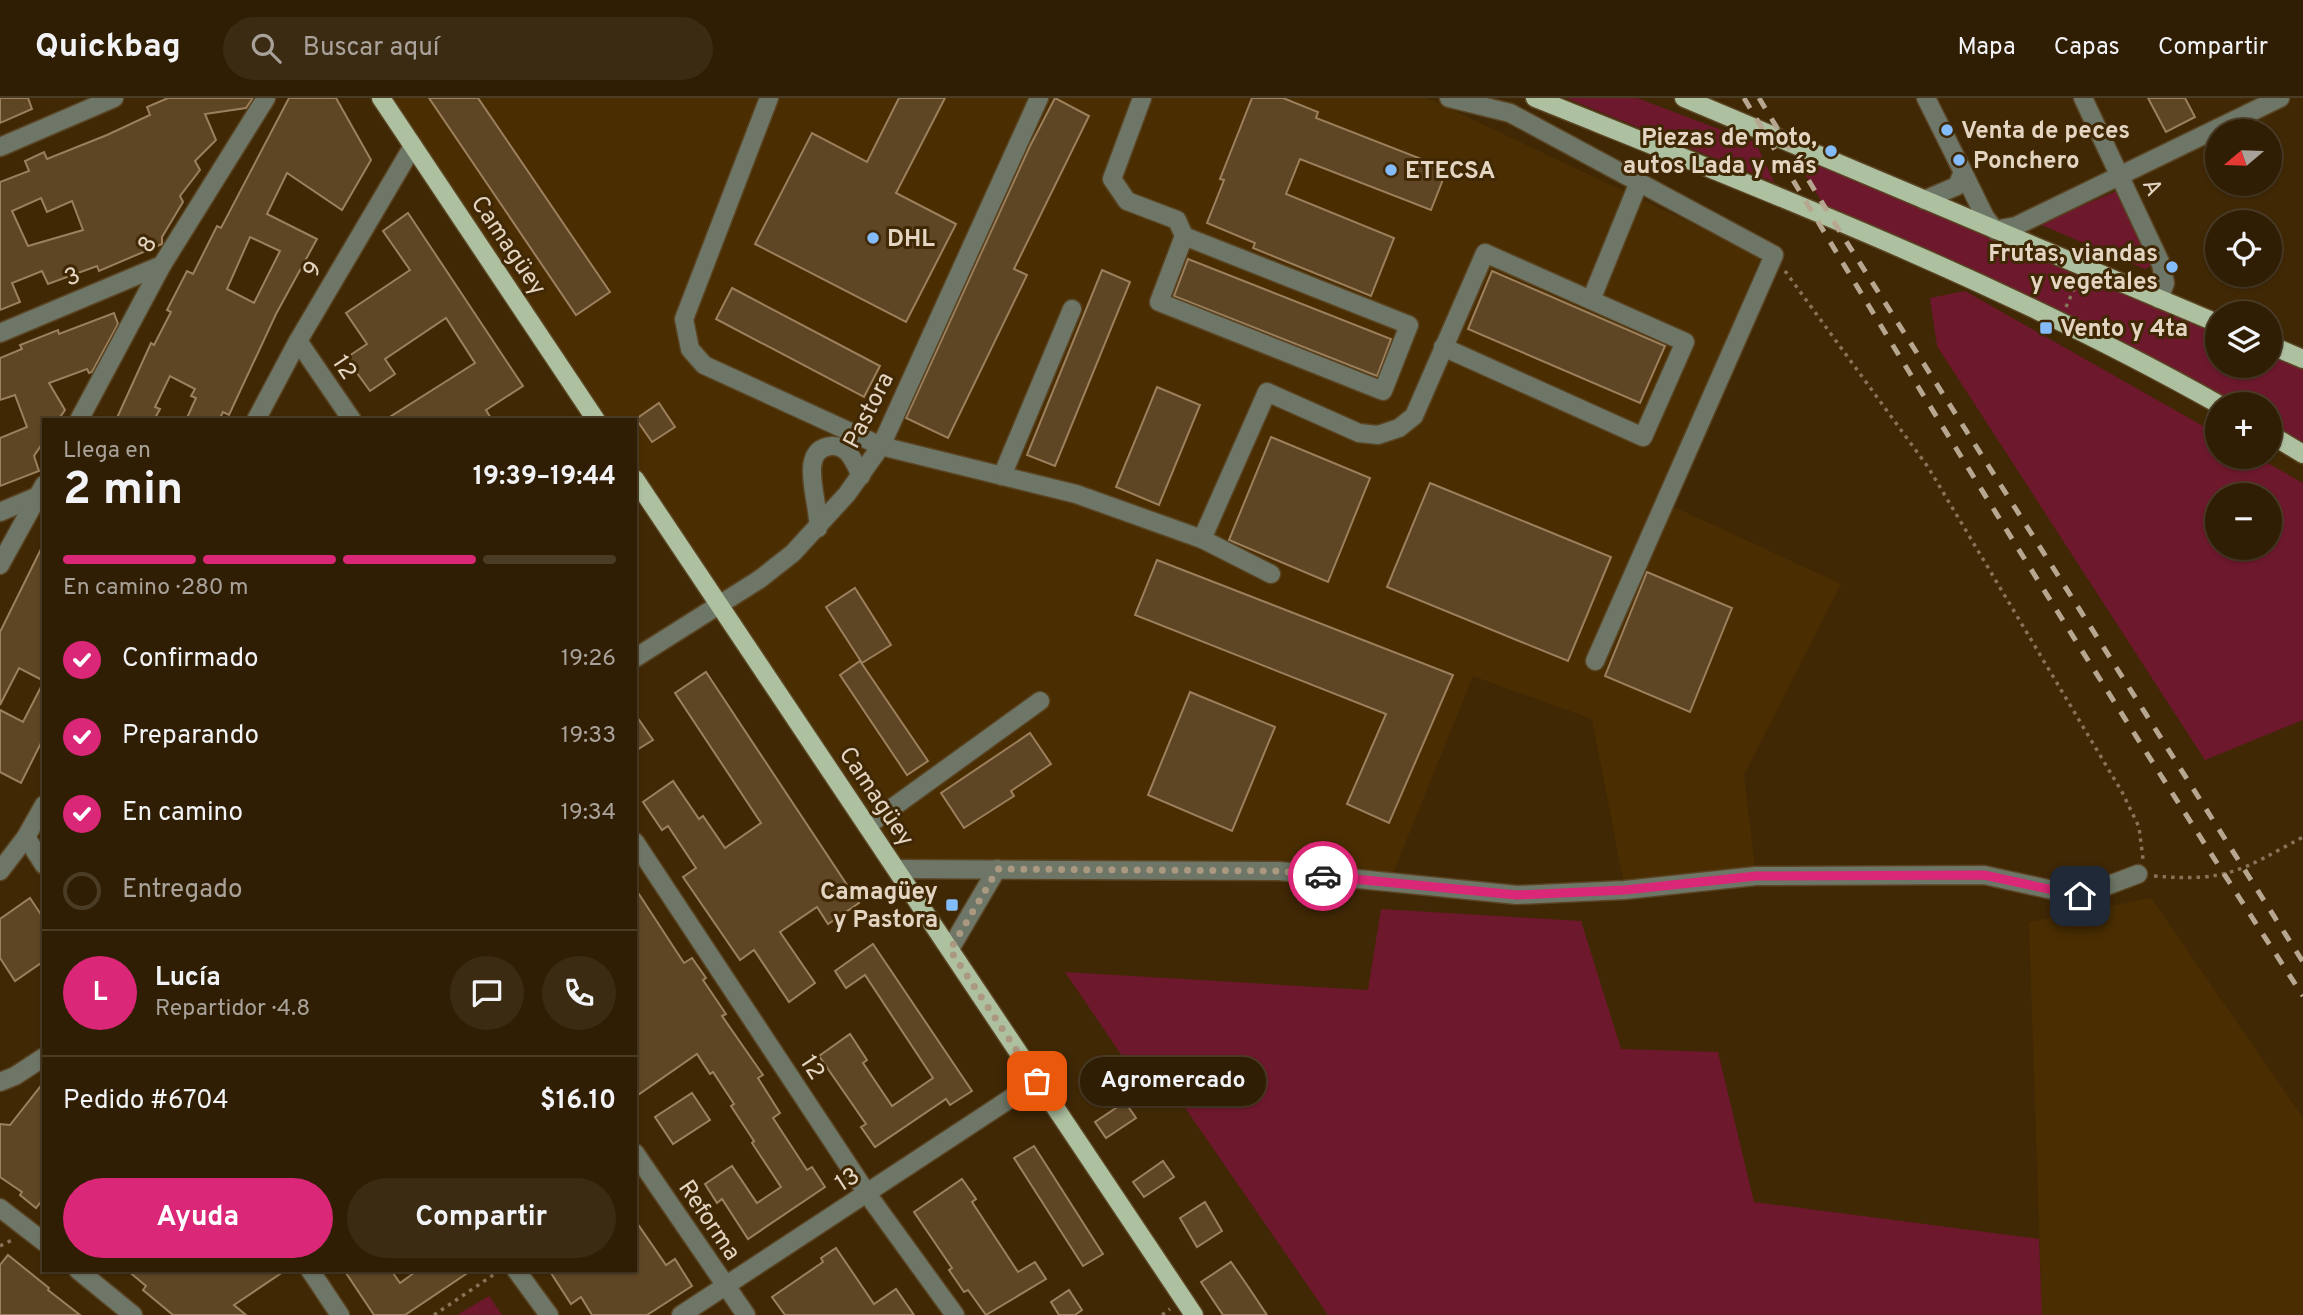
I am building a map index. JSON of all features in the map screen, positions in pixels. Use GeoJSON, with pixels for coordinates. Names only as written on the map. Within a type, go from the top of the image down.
{"type":"FeatureCollection","features":[{"type":"Feature","properties":{"kind":"main road","name":"Camagüey"},"geometry":{"type":"LineString","coordinates":[[381,98],[595,418]]}},
{"type":"Feature","properties":{"kind":"main road"},"geometry":{"type":"LineString","coordinates":[[1535,98],[1809,208],[2060,322],[2205,397]]}},
{"type":"Feature","properties":{"kind":"main road"},"geometry":{"type":"LineString","coordinates":[[1684,98],[2205,318]]}},
{"type":"Feature","properties":{"kind":"main road"},"geometry":{"type":"LineString","coordinates":[[2282,350],[2303,359]]}},
{"type":"Feature","properties":{"kind":"main road"},"geometry":{"type":"LineString","coordinates":[[2282,441],[2303,454]]}},
{"type":"Feature","properties":{"kind":"main road","name":"Camagüey"},"geometry":{"type":"LineString","coordinates":[[637,482],[1194,1315]]}},
{"type":"Feature","properties":{"kind":"street"},"geometry":{"type":"LineString","coordinates":[[0,147],[114,98]]}},
{"type":"Feature","properties":{"kind":"street","name":"8"},"geometry":{"type":"LineString","coordinates":[[80,418],[162,265],[266,98]]}},
{"type":"Feature","properties":{"kind":"street"},"geometry":{"type":"LineString","coordinates":[[769,98],[684,319],[690,349],[704,365],[881,446],[1076,494],[1202,539],[1271,574]]}},
{"type":"Feature","properties":{"kind":"street","name":"Pastora"},"geometry":{"type":"LineString","coordinates":[[637,657],[718,603],[760,579],[818,528],[861,476],[881,446],[1039,98]]}},
{"type":"Feature","properties":{"kind":"street"},"geometry":{"type":"LineString","coordinates":[[1142,98],[1112,179],[1127,201],[1177,220],[1184,236],[1159,302],[1383,391],[1409,325],[1184,236]]}},
{"type":"Feature","properties":{"kind":"street"},"geometry":{"type":"LineString","coordinates":[[1449,98],[1510,113],[1774,255],[1595,661]]}},
{"type":"Feature","properties":{"kind":"street"},"geometry":{"type":"LineString","coordinates":[[1926,98],[1985,217],[1995,230],[2016,226],[2280,98]]}},
{"type":"Feature","properties":{"kind":"street","name":"A"},"geometry":{"type":"LineString","coordinates":[[2083,98],[2161,264],[2165,283],[2160,299]]}},
{"type":"Feature","properties":{"kind":"street","name":"9"},"geometry":{"type":"LineString","coordinates":[[257,418],[298,341],[413,146]]}},
{"type":"Feature","properties":{"kind":"street"},"geometry":{"type":"LineString","coordinates":[[1924,200],[1956,186],[1962,172]]}},
{"type":"Feature","properties":{"kind":"street"},"geometry":{"type":"LineString","coordinates":[[1591,300],[1639,182]]}},
{"type":"Feature","properties":{"kind":"street"},"geometry":{"type":"LineString","coordinates":[[1202,539],[1267,392],[1359,433],[1378,435],[1399,428],[1414,416],[1443,347],[1485,253],[1685,342],[1643,437],[1443,347]]}},
{"type":"Feature","properties":{"kind":"street","name":"3"},"geometry":{"type":"LineString","coordinates":[[0,333],[162,265]]}},
{"type":"Feature","properties":{"kind":"street"},"geometry":{"type":"LineString","coordinates":[[1002,476],[1072,309]]}},
{"type":"Feature","properties":{"kind":"street","name":"12"},"geometry":{"type":"LineString","coordinates":[[298,341],[351,418]]}},
{"type":"Feature","properties":{"kind":"street"},"geometry":{"type":"LineString","coordinates":[[818,528],[820,516],[810,474],[811,462],[816,454],[831,446],[841,448],[850,454],[861,476]]}},
{"type":"Feature","properties":{"kind":"street"},"geometry":{"type":"LineString","coordinates":[[0,512],[41,490]]}},
{"type":"Feature","properties":{"kind":"street"},"geometry":{"type":"LineString","coordinates":[[0,565],[41,490]]}},
{"type":"Feature","properties":{"kind":"street"},"geometry":{"type":"LineString","coordinates":[[867,826],[1040,701]]}},
{"type":"Feature","properties":{"kind":"street"},"geometry":{"type":"LineString","coordinates":[[0,871],[26,838],[42,809]]}},
{"type":"Feature","properties":{"kind":"street"},"geometry":{"type":"LineString","coordinates":[[26,838],[42,862]]}},
{"type":"Feature","properties":{"kind":"street","name":"12"},"geometry":{"type":"LineString","coordinates":[[637,845],[868,1195],[955,1315]]}},
{"type":"Feature","properties":{"kind":"street"},"geometry":{"type":"LineString","coordinates":[[896,869],[1279,871],[1517,895],[1625,890],[1756,876],[1984,875],[2080,896],[2138,874]]}},
{"type":"Feature","properties":{"kind":"street"},"geometry":{"type":"LineString","coordinates":[[950,950],[998,869]]}},
{"type":"Feature","properties":{"kind":"street"},"geometry":{"type":"LineString","coordinates":[[0,1082],[15,1076],[42,1058]]}},
{"type":"Feature","properties":{"kind":"street","name":"13"},"geometry":{"type":"LineString","coordinates":[[681,1315],[868,1195],[1037,1081]]}},
{"type":"Feature","properties":{"kind":"street","name":"Reforma"},"geometry":{"type":"LineString","coordinates":[[637,1156],[746,1315]]}},
{"type":"Feature","properties":{"kind":"street"},"geometry":{"type":"LineString","coordinates":[[0,1208],[42,1240]]}},
{"type":"Feature","properties":{"kind":"street"},"geometry":{"type":"LineString","coordinates":[[80,1272],[133,1315]]}},
{"type":"Feature","properties":{"kind":"street"},"geometry":{"type":"LineString","coordinates":[[311,1272],[340,1315]]}},
{"type":"Feature","properties":{"kind":"street"},"geometry":{"type":"LineString","coordinates":[[517,1272],[549,1315]]}},
{"type":"Feature","properties":{"kind":"path"},"geometry":{"type":"LineString","coordinates":[[1774,255],[1928,467],[2122,792],[2138,827],[2144,857],[2138,874],[2197,880],[2221,877],[2243,869],[2303,836]]}},
{"type":"Feature","properties":{"kind":"path"},"geometry":{"type":"LineString","coordinates":[[2060,322],[2084,267]]}},
{"type":"Feature","properties":{"kind":"path"},"geometry":{"type":"LineString","coordinates":[[434,1315],[497,1272]]}},
{"type":"Feature","properties":{"kind":"shaded area"},"geometry":{"type":"Polygon","coordinates":[[[381,98],[1427,98],[1761,256],[1661,501],[1841,584],[1744,775],[1756,876],[1625,890],[1592,719],[1473,676],[1389,883],[997,869],[896,869],[637,482],[637,418],[595,418],[381,98]]]}},
{"type":"Feature","properties":{"kind":"shaded area"},"geometry":{"type":"Polygon","coordinates":[[[1566,98],[1637,98],[1756,143],[1774,182],[1566,98]]]}},
{"type":"Feature","properties":{"kind":"shaded area"},"geometry":{"type":"Polygon","coordinates":[[[1784,140],[2205,318],[2205,378],[2282,378],[2282,350],[2303,359],[2303,454],[2282,441],[2282,392],[2205,392],[2205,398],[1832,219],[1784,140]]]}},
{"type":"Feature","properties":{"kind":"shaded area"},"geometry":{"type":"Polygon","coordinates":[[[2119,190],[2154,264],[2145,269],[2039,224],[2119,190]]]}},
{"type":"Feature","properties":{"kind":"shaded area"},"geometry":{"type":"Polygon","coordinates":[[[1965,291],[2205,427],[2205,469],[2278,469],[2303,483],[2303,720],[2205,760],[1937,346],[1930,298],[1965,291]]]}},
{"type":"Feature","properties":{"kind":"shaded area"},"geometry":{"type":"Polygon","coordinates":[[[2151,898],[2303,1118],[2303,1315],[2042,1315],[2029,922],[2151,898]]]}},
{"type":"Feature","properties":{"kind":"shaded area"},"geometry":{"type":"Polygon","coordinates":[[[1381,909],[1581,921],[1621,1049],[1718,1052],[1754,1202],[2039,1239],[2042,1315],[1328,1315],[1170,1086],[1137,1078],[1065,972],[1368,990],[1381,909]]]}},
{"type":"Feature","properties":{"kind":"shaded area"},"geometry":{"type":"Polygon","coordinates":[[[489,1296],[502,1315],[457,1315],[489,1296]]]}},
{"type":"Feature","properties":{"kind":"building"},"geometry":{"type":"Polygon","coordinates":[[[0,98],[28,98],[32,109],[0,123],[0,98]]]}},
{"type":"Feature","properties":{"kind":"building"},"geometry":{"type":"Polygon","coordinates":[[[168,98],[253,98],[246,108],[205,114],[216,140],[195,161],[200,170],[180,196],[183,202],[162,237],[162,244],[99,271],[97,266],[48,284],[42,271],[12,283],[20,302],[0,310],[0,182],[29,171],[25,161],[44,152],[47,159],[150,115],[147,107],[168,98]],[[41,198],[12,211],[28,246],[83,230],[72,201],[47,212],[41,198]]]}},
{"type":"Feature","properties":{"kind":"building"},"geometry":{"type":"Polygon","coordinates":[[[289,98],[336,98],[371,160],[342,210],[287,173],[267,214],[317,239],[276,314],[229,415],[223,412],[220,418],[187,418],[196,398],[191,396],[195,389],[170,376],[155,407],[160,409],[155,418],[117,418],[151,343],[154,345],[171,312],[167,310],[187,271],[193,274],[217,226],[221,228],[289,98]],[[250,237],[227,289],[254,303],[280,251],[250,237]]]}},
{"type":"Feature","properties":{"kind":"building"},"geometry":{"type":"Polygon","coordinates":[[[429,98],[478,98],[610,292],[576,315],[429,98]]]}},
{"type":"Feature","properties":{"kind":"building"},"geometry":{"type":"Polygon","coordinates":[[[899,98],[945,98],[896,193],[956,224],[906,322],[755,244],[812,133],[867,162],[899,98]]]}},
{"type":"Feature","properties":{"kind":"building"},"geometry":{"type":"Polygon","coordinates":[[[1055,98],[1089,116],[1014,269],[1027,275],[948,438],[906,418],[1030,146],[1055,98]]]}},
{"type":"Feature","properties":{"kind":"building"},"geometry":{"type":"Polygon","coordinates":[[[1252,98],[1283,98],[1318,112],[1316,118],[1447,169],[1431,210],[1300,159],[1286,194],[1394,238],[1371,296],[1253,248],[1255,243],[1207,223],[1224,180],[1220,179],[1252,98]]]}},
{"type":"Feature","properties":{"kind":"building"},"geometry":{"type":"Polygon","coordinates":[[[2148,98],[2185,98],[2195,117],[2166,132],[2148,98]]]}},
{"type":"Feature","properties":{"kind":"building"},"geometry":{"type":"Polygon","coordinates":[[[408,213],[523,386],[486,410],[491,418],[388,418],[475,363],[446,318],[385,359],[395,374],[370,391],[346,358],[367,344],[346,313],[410,270],[383,231],[408,213]]]}},
{"type":"Feature","properties":{"kind":"building"},"geometry":{"type":"Polygon","coordinates":[[[1188,259],[1391,339],[1377,376],[1174,296],[1188,259]]]}},
{"type":"Feature","properties":{"kind":"building"},"geometry":{"type":"Polygon","coordinates":[[[1102,270],[1130,282],[1055,466],[1027,455],[1102,270]]]}},
{"type":"Feature","properties":{"kind":"building"},"geometry":{"type":"Polygon","coordinates":[[[1492,271],[1665,346],[1640,403],[1468,329],[1492,271]]]}},
{"type":"Feature","properties":{"kind":"building"},"geometry":{"type":"Polygon","coordinates":[[[732,288],[880,366],[864,397],[716,319],[732,288]]]}},
{"type":"Feature","properties":{"kind":"building"},"geometry":{"type":"Polygon","coordinates":[[[114,313],[118,324],[92,372],[89,373],[87,369],[49,383],[65,410],[59,418],[42,418],[42,444],[34,456],[39,471],[0,486],[0,438],[27,427],[15,395],[0,400],[0,358],[22,349],[20,345],[58,330],[59,334],[114,313]]]}},
{"type":"Feature","properties":{"kind":"building"},"geometry":{"type":"Polygon","coordinates":[[[1157,387],[1200,405],[1159,505],[1116,487],[1157,387]]]}},
{"type":"Feature","properties":{"kind":"building"},"geometry":{"type":"Polygon","coordinates":[[[659,403],[675,427],[652,442],[637,418],[659,403]]]}},
{"type":"Feature","properties":{"kind":"building"},"geometry":{"type":"Polygon","coordinates":[[[1271,437],[1370,478],[1328,582],[1229,540],[1271,437]]]}},
{"type":"Feature","properties":{"kind":"building"},"geometry":{"type":"Polygon","coordinates":[[[1430,483],[1611,557],[1568,661],[1387,587],[1430,483]]]}},
{"type":"Feature","properties":{"kind":"building"},"geometry":{"type":"Polygon","coordinates":[[[42,547],[42,680],[19,668],[0,705],[0,632],[42,547]]]}},
{"type":"Feature","properties":{"kind":"building"},"geometry":{"type":"Polygon","coordinates":[[[1157,560],[1453,675],[1389,823],[1347,804],[1386,714],[1135,615],[1157,560]]]}},
{"type":"Feature","properties":{"kind":"building"},"geometry":{"type":"Polygon","coordinates":[[[1647,572],[1732,608],[1690,712],[1605,676],[1647,572]]]}},
{"type":"Feature","properties":{"kind":"building"},"geometry":{"type":"Polygon","coordinates":[[[855,588],[891,645],[862,663],[826,607],[855,588]]]}},
{"type":"Feature","properties":{"kind":"building"},"geometry":{"type":"Polygon","coordinates":[[[860,661],[928,761],[907,775],[840,675],[860,661]]]}},
{"type":"Feature","properties":{"kind":"building"},"geometry":{"type":"Polygon","coordinates":[[[706,672],[859,903],[828,924],[817,907],[780,932],[815,983],[789,1002],[754,950],[740,960],[683,877],[696,868],[668,826],[662,830],[643,802],[673,781],[699,819],[703,816],[725,848],[761,823],[675,693],[706,672]]]}},
{"type":"Feature","properties":{"kind":"building"},"geometry":{"type":"Polygon","coordinates":[[[42,685],[42,741],[21,783],[0,772],[0,710],[23,722],[42,685]]]}},
{"type":"Feature","properties":{"kind":"building"},"geometry":{"type":"Polygon","coordinates":[[[1190,692],[1275,727],[1232,831],[1148,795],[1190,692]]]}},
{"type":"Feature","properties":{"kind":"building"},"geometry":{"type":"Polygon","coordinates":[[[637,717],[653,740],[637,750],[637,717]]]}},
{"type":"Feature","properties":{"kind":"building"},"geometry":{"type":"Polygon","coordinates":[[[1030,733],[1051,764],[1011,791],[1014,796],[964,828],[941,793],[1030,733]]]}},
{"type":"Feature","properties":{"kind":"building"},"geometry":{"type":"Polygon","coordinates":[[[637,891],[684,963],[692,958],[706,978],[703,980],[726,1014],[722,1016],[763,1075],[758,1078],[780,1113],[773,1118],[807,1170],[812,1167],[825,1187],[748,1239],[722,1199],[717,1203],[705,1184],[732,1166],[757,1203],[781,1187],[731,1106],[734,1104],[713,1072],[710,1074],[697,1054],[637,1096],[637,891]]]}},
{"type":"Feature","properties":{"kind":"building"},"geometry":{"type":"Polygon","coordinates":[[[30,898],[42,916],[42,962],[15,981],[0,958],[0,919],[30,898]]]}},
{"type":"Feature","properties":{"kind":"building"},"geometry":{"type":"Polygon","coordinates":[[[873,944],[972,1091],[950,1105],[946,1099],[875,1147],[861,1127],[866,1124],[819,1056],[850,1034],[867,1060],[863,1063],[892,1106],[933,1078],[865,975],[846,988],[835,971],[873,944]]]}},
{"type":"Feature","properties":{"kind":"building"},"geometry":{"type":"Polygon","coordinates":[[[42,1085],[42,1200],[36,1208],[20,1195],[22,1192],[0,1177],[0,1124],[10,1125],[42,1085]]]}},
{"type":"Feature","properties":{"kind":"building"},"geometry":{"type":"Polygon","coordinates":[[[692,1093],[710,1120],[673,1144],[655,1117],[692,1093]]]}},
{"type":"Feature","properties":{"kind":"building"},"geometry":{"type":"Polygon","coordinates":[[[1125,1102],[1136,1118],[1106,1138],[1095,1122],[1125,1102]]]}},
{"type":"Feature","properties":{"kind":"building"},"geometry":{"type":"Polygon","coordinates":[[[1034,1146],[1103,1254],[1083,1266],[1014,1158],[1034,1146]]]}},
{"type":"Feature","properties":{"kind":"building"},"geometry":{"type":"Polygon","coordinates":[[[1163,1161],[1174,1177],[1144,1197],[1133,1182],[1163,1161]]]}},
{"type":"Feature","properties":{"kind":"building"},"geometry":{"type":"Polygon","coordinates":[[[962,1179],[976,1199],[972,1202],[1018,1272],[1035,1262],[1046,1279],[986,1315],[968,1290],[964,1292],[949,1270],[952,1268],[914,1212],[962,1179]]]}},
{"type":"Feature","properties":{"kind":"building"},"geometry":{"type":"Polygon","coordinates":[[[1205,1202],[1222,1231],[1197,1247],[1180,1218],[1205,1202]]]}},
{"type":"Feature","properties":{"kind":"building"},"geometry":{"type":"Polygon","coordinates":[[[637,1223],[666,1265],[675,1259],[692,1286],[647,1315],[592,1315],[581,1297],[571,1304],[550,1272],[637,1272],[637,1223]]]}},
{"type":"Feature","properties":{"kind":"building"},"geometry":{"type":"Polygon","coordinates":[[[836,1248],[874,1304],[896,1289],[914,1315],[785,1315],[772,1297],[823,1262],[821,1258],[836,1248]]]}},
{"type":"Feature","properties":{"kind":"building"},"geometry":{"type":"Polygon","coordinates":[[[8,1255],[80,1315],[0,1315],[0,1265],[8,1255]]]}},
{"type":"Feature","properties":{"kind":"building"},"geometry":{"type":"Polygon","coordinates":[[[1231,1262],[1267,1315],[1223,1315],[1201,1282],[1231,1262]]]}},
{"type":"Feature","properties":{"kind":"building"},"geometry":{"type":"Polygon","coordinates":[[[129,1272],[283,1272],[234,1305],[246,1315],[173,1315],[143,1290],[146,1286],[129,1272]]]}},
{"type":"Feature","properties":{"kind":"building"},"geometry":{"type":"Polygon","coordinates":[[[345,1272],[392,1272],[400,1283],[415,1272],[469,1272],[405,1315],[374,1315],[345,1272]]]}},
{"type":"Feature","properties":{"kind":"building"},"geometry":{"type":"Polygon","coordinates":[[[1069,1290],[1082,1310],[1075,1315],[1059,1315],[1051,1302],[1069,1290]]]}},
{"type":"Feature","properties":{"kind":"railway"},"geometry":{"type":"LineString","coordinates":[[1744,98],[2019,550],[2303,996]]}},
{"type":"Feature","properties":{"kind":"railway"},"geometry":{"type":"LineString","coordinates":[[1759,98],[1832,219],[2303,962]]}},
{"type":"Feature","properties":{"kind":"way so far"},"geometry":{"type":"LineString","coordinates":[[1037,1081],[950,950],[998,869],[1279,871],[1323,876]]}},
{"type":"Feature","properties":{"kind":"place","name":"Venta de peces"},"geometry":{"type":"Point","coordinates":[1947,130]}},
{"type":"Feature","properties":{"kind":"place","name":"Piezas de moto, autos Lada y más"},"geometry":{"type":"Point","coordinates":[1831,151]}},
{"type":"Feature","properties":{"kind":"place","name":"Ponchero"},"geometry":{"type":"Point","coordinates":[1959,160]}},
{"type":"Feature","properties":{"kind":"place","name":"ETECSA"},"geometry":{"type":"Point","coordinates":[1391,170]}},
{"type":"Feature","properties":{"kind":"place","name":"DHL"},"geometry":{"type":"Point","coordinates":[873,238]}},
{"type":"Feature","properties":{"kind":"place","name":"Frutas, viandas y vegetales"},"geometry":{"type":"Point","coordinates":[2172,267]}},
{"type":"Feature","properties":{"kind":"place","name":"Vento y 4ta"},"geometry":{"type":"Point","coordinates":[2046,328]}},
{"type":"Feature","properties":{"kind":"place","name":"Camagüey y Pastora"},"geometry":{"type":"Point","coordinates":[952,905]}},
{"type":"Feature","properties":{"kind":"place","name":"Agromercado"},"geometry":{"type":"Point","coordinates":[1037,1081]}},
{"type":"Feature","properties":{"kind":"route"},"geometry":{"type":"LineString","coordinates":[[1323,876],[1517,895],[1625,890],[1756,876],[1984,875],[2080,896]]}}]}
